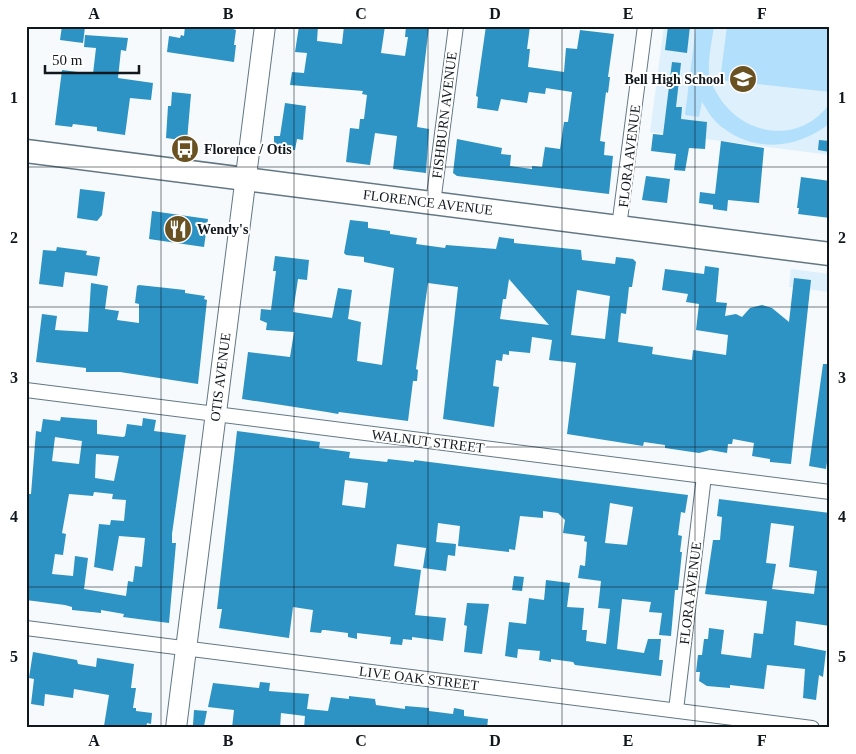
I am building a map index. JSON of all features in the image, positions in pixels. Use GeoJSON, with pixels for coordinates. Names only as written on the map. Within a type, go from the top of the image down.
{"type":"FeatureCollection","features":[{"type":"Feature","properties":{"kind":"main road","name":"FLORENCE AVENUE"},"geometry":{"type":"LineString","coordinates":[[26,151],[830,254]]}},
{"type":"Feature","properties":{"kind":"street","name":"OTIS AVENUE"},"geometry":{"type":"LineString","coordinates":[[176,728],[265,26]]}},
{"type":"Feature","properties":{"kind":"street","name":"FISHBURN AVENUE"},"geometry":{"type":"LineString","coordinates":[[433,203],[456,26]]}},
{"type":"Feature","properties":{"kind":"street","name":"FLORA AVENUE"},"geometry":{"type":"LineString","coordinates":[[620,227],[645,26]]}},
{"type":"Feature","properties":{"kind":"street","name":"WALNUT STREET"},"geometry":{"type":"LineString","coordinates":[[26,390],[830,492]]}},
{"type":"Feature","properties":{"kind":"street","name":"FLORA AVENUE"},"geometry":{"type":"LineString","coordinates":[[676,710],[704,476]]}},
{"type":"Feature","properties":{"kind":"street","name":"LIVE OAK STREET"},"geometry":{"type":"LineString","coordinates":[[26,628],[812,728]]}},
{"type":"Feature","properties":{"kind":"shaded area","name":"Bell High School"},"geometry":{"type":"Polygon","coordinates":[[[664,26],[830,26],[830,155],[650,132],[664,26]]]}},
{"type":"Feature","properties":{"kind":"shaded area"},"geometry":{"type":"Polygon","coordinates":[[[696,26],[714,26],[709,75],[719,97],[732,113],[745,122],[760,128],[775,131],[790,130],[805,125],[818,116],[830,103],[830,123],[802,139],[773,145],[743,139],[729,132],[714,120],[702,102],[699,117],[685,115],[696,26]]]}},
{"type":"Feature","properties":{"kind":"shaded area"},"geometry":{"type":"Polygon","coordinates":[[[727,26],[830,26],[830,92],[720,80],[727,26]]]}},
{"type":"Feature","properties":{"kind":"shaded area"},"geometry":{"type":"Polygon","coordinates":[[[791,269],[830,274],[830,292],[789,287],[791,269]]]}},
{"type":"Feature","properties":{"kind":"building"},"geometry":{"type":"Polygon","coordinates":[[[62,26],[85,27],[83,43],[60,40],[62,26]]]}},
{"type":"Feature","properties":{"kind":"building"},"geometry":{"type":"Polygon","coordinates":[[[185,26],[233,26],[233,29],[236,30],[234,62],[167,52],[169,36],[180,38],[181,35],[184,36],[185,26]]]}},
{"type":"Feature","properties":{"kind":"building"},"geometry":{"type":"Polygon","coordinates":[[[299,26],[318,26],[317,41],[342,44],[344,26],[385,26],[381,53],[405,56],[408,37],[405,37],[406,26],[429,26],[417,127],[429,129],[426,173],[393,169],[397,136],[375,133],[370,165],[346,162],[350,128],[359,129],[360,119],[364,119],[367,95],[362,94],[363,91],[290,85],[292,72],[304,73],[307,53],[295,52],[299,26]]]}},
{"type":"Feature","properties":{"kind":"building"},"geometry":{"type":"Polygon","coordinates":[[[486,26],[530,26],[527,49],[530,49],[528,67],[564,72],[566,48],[577,49],[580,30],[614,34],[608,77],[610,77],[608,93],[606,92],[600,141],[605,142],[604,155],[613,156],[609,194],[457,176],[453,173],[457,139],[502,148],[501,154],[511,155],[510,166],[532,169],[532,166],[542,167],[545,147],[560,149],[564,122],[568,122],[572,92],[546,88],[545,94],[529,92],[527,103],[501,99],[498,111],[477,108],[478,97],[476,96],[486,26]]]}},
{"type":"Feature","properties":{"kind":"building"},"geometry":{"type":"Polygon","coordinates":[[[668,26],[690,26],[687,53],[665,50],[668,26]]]}},
{"type":"Feature","properties":{"kind":"building"},"geometry":{"type":"Polygon","coordinates":[[[85,35],[128,38],[126,51],[121,50],[118,78],[153,83],[151,100],[130,98],[125,135],[97,131],[97,127],[73,124],[72,127],[55,125],[62,70],[93,74],[96,48],[84,47],[85,35]]]}},
{"type":"Feature","properties":{"kind":"building"},"geometry":{"type":"Polygon","coordinates":[[[672,62],[681,63],[676,107],[682,107],[681,119],[707,122],[705,149],[689,148],[685,171],[674,170],[676,154],[651,151],[653,134],[663,135],[672,62]]]}},
{"type":"Feature","properties":{"kind":"building"},"geometry":{"type":"Polygon","coordinates":[[[172,92],[191,94],[187,141],[166,138],[168,106],[171,106],[172,92]]]}},
{"type":"Feature","properties":{"kind":"building"},"geometry":{"type":"Polygon","coordinates":[[[285,103],[306,106],[303,140],[297,139],[295,150],[277,149],[274,143],[274,136],[280,136],[285,103]]]}},
{"type":"Feature","properties":{"kind":"building"},"geometry":{"type":"Polygon","coordinates":[[[819,140],[830,141],[830,152],[818,150],[819,140]]]}},
{"type":"Feature","properties":{"kind":"building"},"geometry":{"type":"Polygon","coordinates":[[[721,141],[764,148],[759,203],[728,200],[727,211],[713,209],[713,205],[699,203],[700,192],[715,194],[721,141]]]}},
{"type":"Feature","properties":{"kind":"building"},"geometry":{"type":"Polygon","coordinates":[[[646,176],[670,179],[667,203],[642,200],[646,176]]]}},
{"type":"Feature","properties":{"kind":"building"},"geometry":{"type":"Polygon","coordinates":[[[801,177],[830,181],[830,218],[798,214],[801,177]]]}},
{"type":"Feature","properties":{"kind":"building"},"geometry":{"type":"Polygon","coordinates":[[[80,189],[105,192],[102,215],[97,221],[77,218],[80,189]]]}},
{"type":"Feature","properties":{"kind":"building","name":"Wendy's"},"geometry":{"type":"Polygon","coordinates":[[[152,211],[208,219],[204,247],[149,239],[152,211]]]}},
{"type":"Feature","properties":{"kind":"building"},"geometry":{"type":"Polygon","coordinates":[[[350,220],[368,222],[368,228],[390,231],[390,234],[417,238],[416,244],[445,248],[446,245],[496,249],[499,237],[514,239],[514,243],[581,250],[582,260],[615,264],[616,257],[633,259],[636,262],[632,287],[629,287],[626,314],[621,313],[618,342],[653,347],[652,354],[692,360],[693,350],[726,355],[728,335],[696,330],[699,304],[686,302],[688,294],[662,290],[665,269],[704,274],[705,266],[719,268],[716,302],[727,303],[725,316],[736,314],[742,317],[750,308],[762,305],[772,308],[789,322],[794,278],[811,280],[791,464],[770,462],[770,459],[752,456],[754,443],[733,439],[732,444],[728,444],[727,453],[710,450],[699,453],[665,448],[665,445],[644,442],[643,446],[567,434],[576,363],[549,360],[552,340],[532,337],[530,353],[509,351],[509,355],[503,354],[502,361],[496,360],[493,386],[499,387],[494,427],[443,419],[458,287],[428,283],[416,369],[418,370],[417,381],[413,381],[408,421],[339,412],[338,414],[242,399],[248,352],[290,357],[294,332],[266,330],[267,323],[260,320],[261,309],[271,310],[276,271],[273,271],[275,256],[309,260],[307,280],[298,279],[293,312],[332,318],[338,288],[352,290],[348,319],[361,322],[357,361],[382,365],[394,268],[364,262],[364,257],[346,255],[344,253],[350,220]],[[509,279],[500,319],[549,325],[509,279]],[[577,290],[571,335],[605,339],[610,296],[577,290]]]}},
{"type":"Feature","properties":{"kind":"building"},"geometry":{"type":"Polygon","coordinates":[[[57,247],[87,251],[86,255],[100,257],[97,276],[65,272],[63,287],[39,284],[43,250],[56,251],[57,247]]]}},
{"type":"Feature","properties":{"kind":"building"},"geometry":{"type":"Polygon","coordinates":[[[91,283],[108,286],[105,309],[119,311],[117,320],[139,323],[139,304],[135,303],[137,286],[139,285],[185,290],[185,293],[205,296],[204,299],[207,300],[198,384],[120,372],[86,372],[86,368],[36,362],[42,314],[57,316],[55,330],[88,332],[91,283]]]}},
{"type":"Feature","properties":{"kind":"building"},"geometry":{"type":"Polygon","coordinates":[[[823,364],[830,364],[830,442],[826,469],[809,466],[823,364]]]}},
{"type":"Feature","properties":{"kind":"building"},"geometry":{"type":"Polygon","coordinates":[[[61,417],[97,420],[97,434],[123,437],[125,436],[127,424],[142,426],[143,418],[156,420],[154,431],[186,435],[172,534],[172,543],[176,543],[169,623],[123,617],[124,614],[101,610],[101,613],[72,610],[72,607],[65,605],[26,600],[26,494],[31,494],[36,431],[41,432],[43,419],[60,421],[61,417]],[[55,437],[52,461],[79,464],[82,441],[55,437]],[[96,454],[95,478],[114,481],[119,456],[96,454]],[[94,492],[93,496],[69,494],[62,533],[66,534],[63,555],[55,554],[52,574],[73,576],[75,556],[88,558],[84,589],[126,596],[128,581],[133,582],[135,566],[142,567],[145,538],[119,536],[113,571],[94,567],[99,524],[110,525],[111,520],[124,521],[126,500],[112,499],[113,494],[94,492]]]}},
{"type":"Feature","properties":{"kind":"building"},"geometry":{"type":"Polygon","coordinates":[[[237,431],[320,442],[319,448],[350,452],[349,458],[387,462],[388,459],[414,462],[414,460],[688,495],[685,513],[681,512],[678,535],[682,536],[680,552],[682,552],[678,590],[675,590],[671,636],[659,635],[662,613],[649,612],[651,602],[622,599],[617,649],[644,653],[648,639],[661,639],[659,660],[663,660],[661,676],[575,665],[573,662],[551,659],[551,662],[539,660],[540,651],[518,649],[517,658],[505,656],[509,622],[526,624],[529,598],[544,600],[546,580],[570,583],[567,607],[584,608],[582,630],[587,630],[586,641],[606,644],[610,609],[598,608],[601,581],[578,578],[580,565],[585,566],[587,542],[584,541],[585,536],[563,533],[565,520],[558,513],[543,511],[543,518],[520,516],[515,550],[509,549],[509,552],[458,546],[460,526],[438,523],[436,542],[456,544],[455,556],[448,555],[446,571],[423,568],[426,548],[397,544],[394,566],[421,570],[415,615],[446,618],[443,641],[412,637],[412,640],[403,639],[402,645],[390,644],[391,637],[357,633],[357,639],[348,637],[348,633],[325,630],[322,630],[321,633],[310,632],[313,610],[293,607],[289,638],[219,628],[222,609],[217,609],[237,431]],[[345,480],[342,505],[365,508],[368,483],[345,480]],[[610,503],[605,543],[627,545],[633,507],[610,503]]]}},
{"type":"Feature","properties":{"kind":"building"},"geometry":{"type":"Polygon","coordinates":[[[719,499],[830,513],[830,626],[796,621],[794,645],[826,651],[823,677],[819,675],[816,700],[803,698],[805,669],[767,665],[764,689],[730,685],[730,688],[707,686],[699,681],[700,672],[696,672],[698,655],[702,655],[704,639],[708,639],[709,628],[724,630],[721,654],[751,658],[754,633],[763,634],[767,601],[705,594],[713,540],[720,540],[722,517],[717,516],[719,499]],[[771,523],[766,563],[776,564],[772,589],[814,594],[817,571],[789,567],[794,526],[771,523]]]}},
{"type":"Feature","properties":{"kind":"building"},"geometry":{"type":"Polygon","coordinates":[[[514,576],[524,577],[522,591],[512,590],[514,576]]]}},
{"type":"Feature","properties":{"kind":"building"},"geometry":{"type":"Polygon","coordinates":[[[467,603],[489,604],[482,654],[464,652],[467,626],[464,625],[467,603]]]}},
{"type":"Feature","properties":{"kind":"building"},"geometry":{"type":"Polygon","coordinates":[[[33,652],[77,660],[78,664],[96,667],[97,658],[134,664],[131,688],[136,688],[133,708],[136,708],[136,711],[152,713],[151,724],[147,723],[146,728],[104,726],[109,695],[74,689],[73,698],[45,694],[44,706],[31,704],[34,679],[29,678],[33,652]]]}},
{"type":"Feature","properties":{"kind":"building"},"geometry":{"type":"Polygon","coordinates":[[[260,682],[270,683],[269,691],[309,694],[307,709],[328,711],[331,697],[349,699],[349,696],[375,699],[376,705],[405,709],[405,706],[429,708],[429,711],[453,714],[454,708],[464,710],[464,716],[488,719],[487,728],[304,728],[305,716],[281,713],[280,728],[232,728],[234,710],[208,707],[213,683],[259,688],[260,682]]]}},
{"type":"Feature","properties":{"kind":"building"},"geometry":{"type":"Polygon","coordinates":[[[194,710],[207,711],[204,726],[193,725],[194,710]]]}},
{"type":"Feature","properties":{"kind":"place","name":"Bell High School"},"geometry":{"type":"Point","coordinates":[743,79]}},
{"type":"Feature","properties":{"kind":"place","name":"Florence / Otis"},"geometry":{"type":"Point","coordinates":[185,149]}},
{"type":"Feature","properties":{"kind":"place","name":"Wendy's"},"geometry":{"type":"Point","coordinates":[178,229]}}]}
